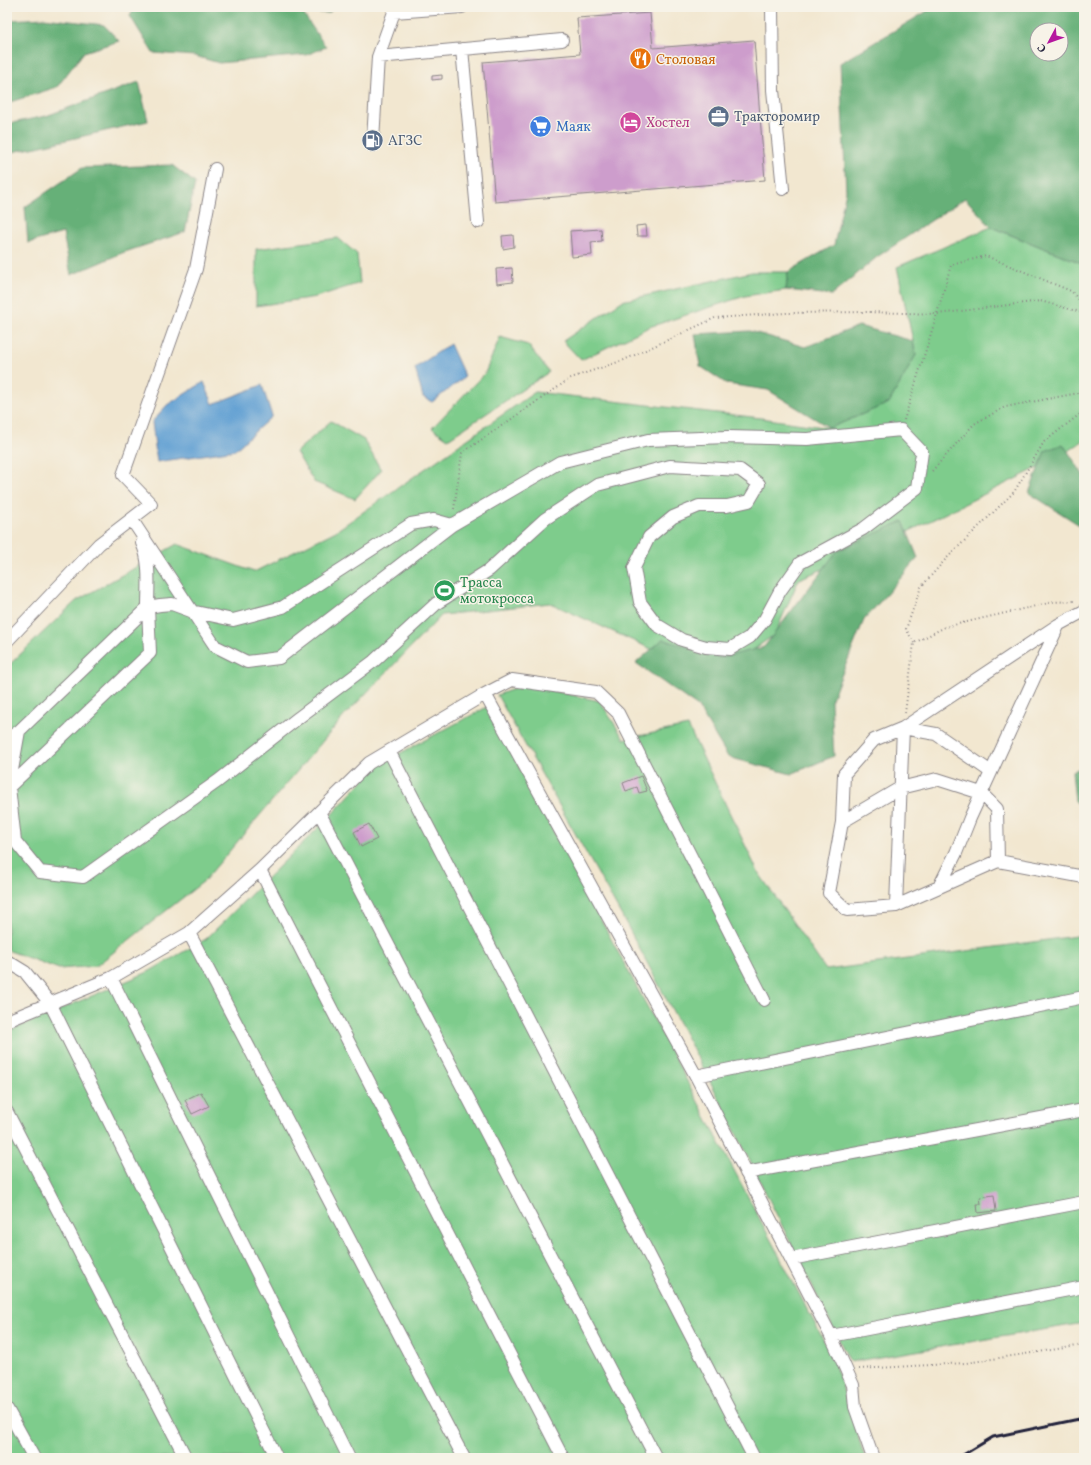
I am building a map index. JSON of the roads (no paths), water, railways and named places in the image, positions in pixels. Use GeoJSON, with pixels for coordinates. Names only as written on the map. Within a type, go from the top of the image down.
{"type":"FeatureCollection","features":[{"type":"Feature","properties":{"kind":"street"},"geometry":{"type":"LineString","coordinates":[[373,140],[378,57],[394,9],[462,7]]}},
{"type":"Feature","properties":{"kind":"street"},"geometry":{"type":"LineString","coordinates":[[772,7],[773,90],[783,189]]}},
{"type":"Feature","properties":{"kind":"street"},"geometry":{"type":"LineString","coordinates":[[378,57],[562,40]]}},
{"type":"Feature","properties":{"kind":"street"},"geometry":{"type":"LineString","coordinates":[[462,49],[478,222]]}},
{"type":"Feature","properties":{"kind":"street"},"geometry":{"type":"LineString","coordinates":[[7,641],[99,544],[151,504],[123,475],[196,269],[215,169]]}},
{"type":"Feature","properties":{"kind":"street"},"geometry":{"type":"LineString","coordinates":[[19,731],[9,787],[15,840],[40,872],[83,877],[218,781],[374,661],[437,603],[489,570],[546,519],[597,485],[670,466],[740,470],[759,484],[748,501],[727,506],[699,506],[673,517],[649,537],[634,568],[640,602],[657,625],[682,640],[706,647],[730,649],[750,637],[765,619],[780,591],[800,563],[863,529],[917,488],[922,452],[901,430],[806,439],[726,437],[648,440],[560,462],[452,525],[279,658],[247,662],[215,646],[132,520]]}},
{"type":"Feature","properties":{"kind":"street"},"geometry":{"type":"LineString","coordinates":[[9,787],[150,653],[146,552],[132,520]]}},
{"type":"Feature","properties":{"kind":"street"},"geometry":{"type":"LineString","coordinates":[[7,739],[19,731],[148,607],[172,604],[191,611],[233,620],[283,607],[411,524],[434,520],[452,525]]}},
{"type":"Feature","properties":{"kind":"street"},"geometry":{"type":"LineString","coordinates":[[1084,611],[1058,625],[903,728],[874,740],[844,774],[842,822],[829,893],[847,910],[896,906],[998,861],[1084,877]]}},
{"type":"Feature","properties":{"kind":"street"},"geometry":{"type":"LineString","coordinates":[[939,887],[956,853],[970,818],[1058,625]]}},
{"type":"Feature","properties":{"kind":"street"},"geometry":{"type":"LineString","coordinates":[[7,1021],[111,978],[189,933],[260,870],[368,763],[484,694],[512,680],[596,692],[618,713],[764,1000]]}},
{"type":"Feature","properties":{"kind":"street"},"geometry":{"type":"LineString","coordinates":[[484,694],[696,1076],[791,1259],[830,1336],[853,1386],[855,1407],[873,1458]]}},
{"type":"Feature","properties":{"kind":"street"},"geometry":{"type":"LineString","coordinates":[[903,728],[936,734],[991,772]]}},
{"type":"Feature","properties":{"kind":"street"},"geometry":{"type":"LineString","coordinates":[[896,906],[903,728]]}},
{"type":"Feature","properties":{"kind":"street"},"geometry":{"type":"LineString","coordinates":[[389,751],[754,1458]]}},
{"type":"Feature","properties":{"kind":"street"},"geometry":{"type":"LineString","coordinates":[[842,822],[900,788],[937,779],[982,793],[997,809],[998,861]]}},
{"type":"Feature","properties":{"kind":"street"},"geometry":{"type":"LineString","coordinates":[[319,812],[656,1458]]}},
{"type":"Feature","properties":{"kind":"street"},"geometry":{"type":"LineString","coordinates":[[260,870],[563,1458]]}},
{"type":"Feature","properties":{"kind":"street"},"geometry":{"type":"LineString","coordinates":[[189,933],[464,1458]]}},
{"type":"Feature","properties":{"kind":"street"},"geometry":{"type":"LineString","coordinates":[[7,961],[25,972],[50,1003],[277,1458]]}},
{"type":"Feature","properties":{"kind":"street"},"geometry":{"type":"LineString","coordinates":[[111,978],[349,1458]]}},
{"type":"Feature","properties":{"kind":"street"},"geometry":{"type":"LineString","coordinates":[[696,1076],[1084,997]]}},
{"type":"Feature","properties":{"kind":"street"},"geometry":{"type":"LineString","coordinates":[[746,1173],[1084,1110]]}},
{"type":"Feature","properties":{"kind":"street"},"geometry":{"type":"LineString","coordinates":[[7,1112],[186,1458]]}},
{"type":"Feature","properties":{"kind":"street"},"geometry":{"type":"LineString","coordinates":[[791,1259],[1084,1202]]}},
{"type":"Feature","properties":{"kind":"street"},"geometry":{"type":"LineString","coordinates":[[830,1336],[1084,1287]]}},
{"type":"Feature","properties":{"kind":"street"},"geometry":{"type":"LineString","coordinates":[[7,1409],[34,1458]]}},
{"type":"Feature","properties":{"kind":"water"},"geometry":{"type":"Polygon","coordinates":[[[450,344],[465,377],[432,402],[423,397],[415,368],[450,344]]]}},
{"type":"Feature","properties":{"kind":"water"},"geometry":{"type":"Polygon","coordinates":[[[204,382],[213,404],[262,385],[272,416],[235,450],[157,462],[152,422],[167,405],[204,382]]]}},
{"type":"Feature","properties":{"kind":"railway"},"geometry":{"type":"LineString","coordinates":[[958,1458],[993,1437],[1084,1418]]}},
{"type":"Feature","properties":{"kind":"place","name":"Столовая"},"geometry":{"type":"Point","coordinates":[640,59]}},
{"type":"Feature","properties":{"kind":"place","name":"Тракторомир"},"geometry":{"type":"Point","coordinates":[719,116]}},
{"type":"Feature","properties":{"kind":"place","name":"Хостел"},"geometry":{"type":"Point","coordinates":[630,122]}},
{"type":"Feature","properties":{"kind":"place","name":"Маяк"},"geometry":{"type":"Point","coordinates":[541,126]}},
{"type":"Feature","properties":{"kind":"place","name":"АГЗС"},"geometry":{"type":"Point","coordinates":[373,140]}},
{"type":"Feature","properties":{"kind":"place","name":"Трасса мотокросса"},"geometry":{"type":"Point","coordinates":[445,590]}}]}
